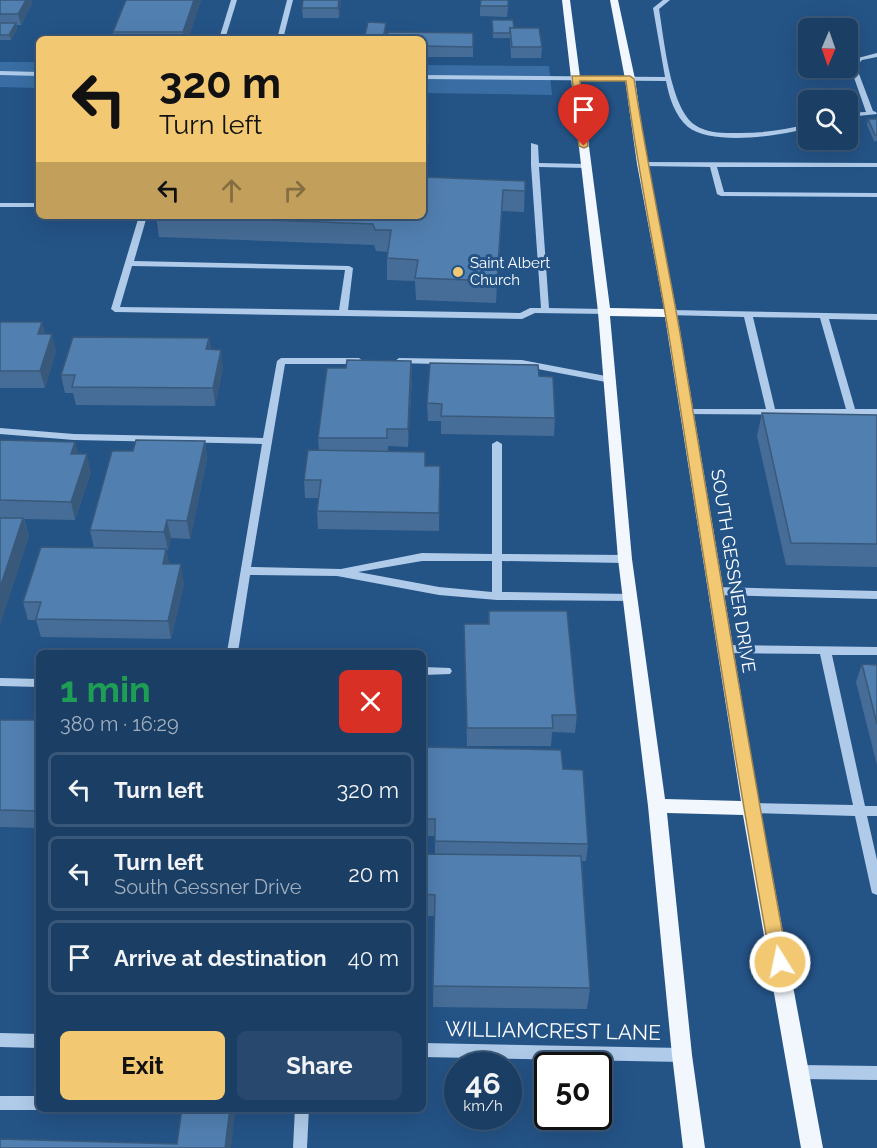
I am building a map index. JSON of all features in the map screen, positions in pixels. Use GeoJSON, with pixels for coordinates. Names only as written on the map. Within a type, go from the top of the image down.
{"type":"FeatureCollection","features":[{"type":"Feature","properties":{"kind":"main road"},"geometry":{"type":"LineString","coordinates":[[566,0],[604,312],[625,559],[657,806],[682,1055],[694,1148]]}},
{"type":"Feature","properties":{"kind":"main road","name":"SOUTH GESSNER DRIVE"},"geometry":{"type":"LineString","coordinates":[[614,0],[630,79],[642,164],[671,313],[751,808],[812,1148]]}},
{"type":"Feature","properties":{"kind":"main road"},"geometry":{"type":"LineString","coordinates":[[604,312],[671,313]]}},
{"type":"Feature","properties":{"kind":"main road"},"geometry":{"type":"LineString","coordinates":[[657,806],[751,808]]}},
{"type":"Feature","properties":{"kind":"street"},"geometry":{"type":"LineString","coordinates":[[223,36],[234,0]]}},
{"type":"Feature","properties":{"kind":"street"},"geometry":{"type":"LineString","coordinates":[[281,36],[290,0]]}},
{"type":"Feature","properties":{"kind":"street"},"geometry":{"type":"LineString","coordinates":[[667,0],[656,8],[668,79],[682,115],[689,124],[702,131],[718,135],[782,134],[798,129]]}},
{"type":"Feature","properties":{"kind":"street"},"geometry":{"type":"LineString","coordinates":[[858,114],[873,113],[853,66],[860,59],[877,55]]}},
{"type":"Feature","properties":{"kind":"street"},"geometry":{"type":"LineString","coordinates":[[0,73],[36,74]]}},
{"type":"Feature","properties":{"kind":"street"},"geometry":{"type":"LineString","coordinates":[[426,77],[668,79]]}},
{"type":"Feature","properties":{"kind":"street"},"geometry":{"type":"LineString","coordinates":[[534,145],[545,311]]}},
{"type":"Feature","properties":{"kind":"street"},"geometry":{"type":"LineString","coordinates":[[642,164],[877,165]]}},
{"type":"Feature","properties":{"kind":"street"},"geometry":{"type":"LineString","coordinates":[[713,164],[720,194],[877,195]]}},
{"type":"Feature","properties":{"kind":"street"},"geometry":{"type":"LineString","coordinates":[[535,165],[586,166]]}},
{"type":"Feature","properties":{"kind":"street"},"geometry":{"type":"LineString","coordinates":[[0,205],[36,205]]}},
{"type":"Feature","properties":{"kind":"street"},"geometry":{"type":"LineString","coordinates":[[142,219],[115,309],[522,316],[533,310],[604,312]]}},
{"type":"Feature","properties":{"kind":"street"},"geometry":{"type":"LineString","coordinates":[[129,263],[349,268],[343,313]]}},
{"type":"Feature","properties":{"kind":"street"},"geometry":{"type":"LineString","coordinates":[[671,313],[877,317]]}},
{"type":"Feature","properties":{"kind":"street"},"geometry":{"type":"LineString","coordinates":[[748,315],[771,412]]}},
{"type":"Feature","properties":{"kind":"street"},"geometry":{"type":"LineString","coordinates":[[824,316],[851,412]]}},
{"type":"Feature","properties":{"kind":"street"},"geometry":{"type":"LineString","coordinates":[[232,650],[281,360],[372,361]]}},
{"type":"Feature","properties":{"kind":"street"},"geometry":{"type":"LineString","coordinates":[[384,361],[522,363],[611,380]]}},
{"type":"Feature","properties":{"kind":"street"},"geometry":{"type":"LineString","coordinates":[[687,412],[877,412]]}},
{"type":"Feature","properties":{"kind":"street"},"geometry":{"type":"LineString","coordinates":[[0,431],[74,437],[267,441]]}},
{"type":"Feature","properties":{"kind":"street"},"geometry":{"type":"LineString","coordinates":[[497,444],[497,596]]}},
{"type":"Feature","properties":{"kind":"street"},"geometry":{"type":"LineString","coordinates":[[337,572],[422,557],[625,559]]}},
{"type":"Feature","properties":{"kind":"street"},"geometry":{"type":"LineString","coordinates":[[245,571],[337,572],[440,591],[497,596],[631,598]]}},
{"type":"Feature","properties":{"kind":"street"},"geometry":{"type":"LineString","coordinates":[[717,591],[877,595]]}},
{"type":"Feature","properties":{"kind":"street"},"geometry":{"type":"LineString","coordinates":[[727,649],[877,651]]}},
{"type":"Feature","properties":{"kind":"street"},"geometry":{"type":"LineString","coordinates":[[825,650],[875,869],[877,889]]}},
{"type":"Feature","properties":{"kind":"street"},"geometry":{"type":"LineString","coordinates":[[426,670],[446,671]]}},
{"type":"Feature","properties":{"kind":"street"},"geometry":{"type":"LineString","coordinates":[[0,682],[36,683]]}},
{"type":"Feature","properties":{"kind":"street"},"geometry":{"type":"LineString","coordinates":[[751,808],[877,811]]}},
{"type":"Feature","properties":{"kind":"street"},"geometry":{"type":"LineString","coordinates":[[0,1040],[36,1041]]}},
{"type":"Feature","properties":{"kind":"street","name":"WILLIAMCREST LANE"},"geometry":{"type":"LineString","coordinates":[[426,1050],[682,1055]]}},
{"type":"Feature","properties":{"kind":"street"},"geometry":{"type":"LineString","coordinates":[[800,1072],[877,1073]]}},
{"type":"Feature","properties":{"kind":"street"},"geometry":{"type":"LineString","coordinates":[[0,1103],[36,1103]]}},
{"type":"Feature","properties":{"kind":"street"},"geometry":{"type":"LineString","coordinates":[[300,1148],[302,1112]]}},
{"type":"Feature","properties":{"kind":"shaded area"},"geometry":{"type":"Polygon","coordinates":[[[0,62],[36,62],[36,88],[0,87],[0,62]]]}},
{"type":"Feature","properties":{"kind":"shaded area"},"geometry":{"type":"Polygon","coordinates":[[[426,65],[549,66],[552,95],[426,93],[426,65]]]}},
{"type":"Feature","properties":{"kind":"building"},"geometry":{"type":"Polygon","coordinates":[[[0,0],[26,0],[18,14],[0,14],[0,0]]]}},
{"type":"Feature","properties":{"kind":"building"},"geometry":{"type":"Polygon","coordinates":[[[126,0],[194,0],[183,32],[113,32],[126,0]]]}},
{"type":"Feature","properties":{"kind":"building"},"geometry":{"type":"Polygon","coordinates":[[[303,0],[339,0],[338,8],[302,8],[303,0]]]}},
{"type":"Feature","properties":{"kind":"building"},"geometry":{"type":"Polygon","coordinates":[[[481,0],[508,0],[508,6],[480,6],[481,0]]]}},
{"type":"Feature","properties":{"kind":"building"},"geometry":{"type":"Polygon","coordinates":[[[492,20],[513,20],[514,28],[510,28],[510,33],[493,33],[492,20]]]}},
{"type":"Feature","properties":{"kind":"building"},"geometry":{"type":"Polygon","coordinates":[[[368,22],[386,23],[384,36],[334,36],[334,35],[365,35],[368,22]]]}},
{"type":"Feature","properties":{"kind":"building"},"geometry":{"type":"Polygon","coordinates":[[[0,23],[16,23],[9,35],[0,35],[0,23]]]}},
{"type":"Feature","properties":{"kind":"building"},"geometry":{"type":"Polygon","coordinates":[[[510,28],[539,28],[542,47],[512,47],[510,28]]]}},
{"type":"Feature","properties":{"kind":"building"},"geometry":{"type":"Polygon","coordinates":[[[388,32],[473,33],[473,47],[426,46],[426,36],[387,36],[388,32]]]}},
{"type":"Feature","properties":{"kind":"building"},"geometry":{"type":"Polygon","coordinates":[[[868,119],[877,119],[877,135],[875,135],[868,119]]]}},
{"type":"Feature","properties":{"kind":"building"},"geometry":{"type":"Polygon","coordinates":[[[426,120],[429,120],[426,139],[426,120]]]}},
{"type":"Feature","properties":{"kind":"building"},"geometry":{"type":"Polygon","coordinates":[[[426,177],[525,181],[525,191],[503,190],[497,281],[415,278],[418,260],[387,258],[391,230],[375,230],[373,224],[238,219],[426,219],[426,177]]]}},
{"type":"Feature","properties":{"kind":"building"},"geometry":{"type":"Polygon","coordinates":[[[0,322],[42,322],[38,334],[52,334],[40,371],[0,371],[0,322]]]}},
{"type":"Feature","properties":{"kind":"building"},"geometry":{"type":"Polygon","coordinates":[[[73,337],[209,338],[206,349],[221,350],[213,388],[72,387],[75,375],[61,375],[73,337]]]}},
{"type":"Feature","properties":{"kind":"building"},"geometry":{"type":"Polygon","coordinates":[[[347,360],[411,361],[408,429],[387,429],[387,438],[318,438],[327,368],[346,368],[347,360]]]}},
{"type":"Feature","properties":{"kind":"building"},"geometry":{"type":"Polygon","coordinates":[[[430,363],[538,365],[539,376],[553,377],[555,418],[441,416],[442,404],[427,403],[430,363]]]}},
{"type":"Feature","properties":{"kind":"building"},"geometry":{"type":"Polygon","coordinates":[[[762,413],[877,415],[877,544],[791,543],[762,413]]]}},
{"type":"Feature","properties":{"kind":"building"},"geometry":{"type":"Polygon","coordinates":[[[0,440],[75,442],[71,454],[87,454],[71,502],[0,500],[0,440]]]}},
{"type":"Feature","properties":{"kind":"building"},"geometry":{"type":"Polygon","coordinates":[[[136,440],[205,441],[187,521],[167,520],[164,532],[90,530],[112,451],[133,451],[136,440]]]}},
{"type":"Feature","properties":{"kind":"building"},"geometry":{"type":"Polygon","coordinates":[[[308,450],[425,452],[425,466],[440,466],[439,513],[317,511],[321,480],[304,480],[308,450]]]}},
{"type":"Feature","properties":{"kind":"building"},"geometry":{"type":"Polygon","coordinates":[[[0,518],[23,518],[0,588],[0,518]]]}},
{"type":"Feature","properties":{"kind":"building"},"geometry":{"type":"Polygon","coordinates":[[[41,547],[166,549],[163,564],[181,564],[168,621],[36,619],[41,602],[23,602],[41,547]]]}},
{"type":"Feature","properties":{"kind":"building"},"geometry":{"type":"Polygon","coordinates":[[[489,611],[567,611],[577,715],[552,715],[553,728],[467,728],[464,624],[489,624],[489,611]]]}},
{"type":"Feature","properties":{"kind":"building"},"geometry":{"type":"Polygon","coordinates":[[[862,664],[877,665],[877,724],[862,664]]]}},
{"type":"Feature","properties":{"kind":"building"},"geometry":{"type":"Polygon","coordinates":[[[0,720],[36,720],[36,811],[0,810],[0,720]]]}},
{"type":"Feature","properties":{"kind":"building"},"geometry":{"type":"Polygon","coordinates":[[[426,747],[561,750],[563,769],[583,770],[588,844],[435,841],[435,819],[426,819],[426,747]]]}},
{"type":"Feature","properties":{"kind":"building"},"geometry":{"type":"Polygon","coordinates":[[[426,854],[581,856],[590,988],[433,986],[435,895],[426,894],[426,854]]]}},
{"type":"Feature","properties":{"kind":"building"},"geometry":{"type":"Polygon","coordinates":[[[181,1112],[230,1112],[225,1148],[0,1148],[0,1139],[177,1144],[181,1112]]]}},
{"type":"Feature","properties":{"kind":"place","name":"Saint Albert Church"},"geometry":{"type":"Point","coordinates":[458,272]}},
{"type":"Feature","properties":{"kind":"route"},"geometry":{"type":"LineString","coordinates":[[584,146],[575,78],[630,79],[642,164],[671,313],[727,649],[751,808],[780,962]]}}]}
